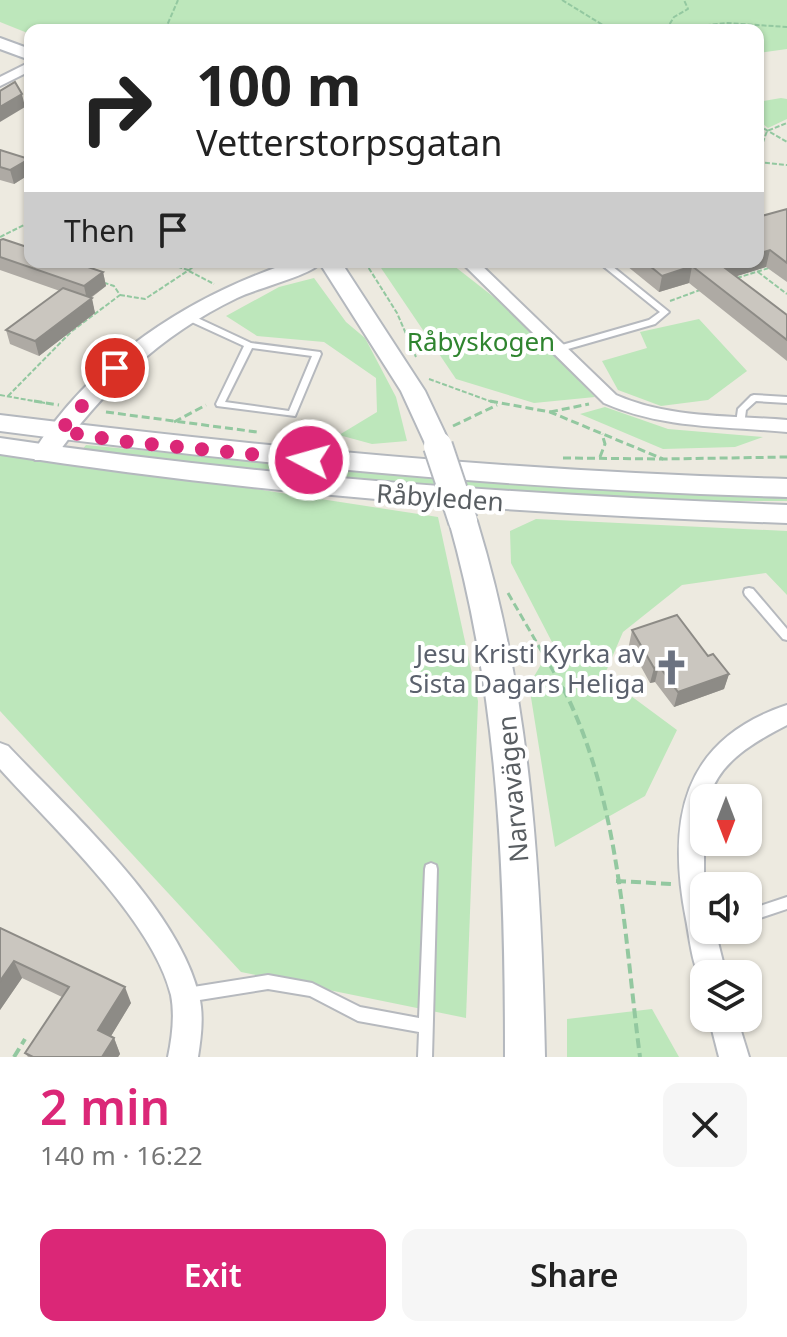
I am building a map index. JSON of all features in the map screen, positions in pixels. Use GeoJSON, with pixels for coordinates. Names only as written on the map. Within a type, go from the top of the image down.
{"type":"FeatureCollection","features":[{"type":"Feature","properties":{"kind":"main road"},"geometry":{"type":"LineString","coordinates":[[0,43],[24,53]]}},
{"type":"Feature","properties":{"kind":"main road","name":"Narvavägen"},"geometry":{"type":"LineString","coordinates":[[334,268],[419,384]]}},
{"type":"Feature","properties":{"kind":"main road","name":"Narvavägen"},"geometry":{"type":"LineString","coordinates":[[352,268],[396,341],[444,437],[486,608],[508,722],[519,848],[525,1057]]}},
{"type":"Feature","properties":{"kind":"main road","name":"Råbyleden"},"geometry":{"type":"LineString","coordinates":[[0,423],[147,444],[431,472],[787,488]]}},
{"type":"Feature","properties":{"kind":"main road","name":"Råbyleden"},"geometry":{"type":"LineString","coordinates":[[0,446],[160,472],[376,493],[623,509],[787,514]]}},
{"type":"Feature","properties":{"kind":"street"},"geometry":{"type":"LineString","coordinates":[[0,82],[24,69]]}},
{"type":"Feature","properties":{"kind":"street"},"geometry":{"type":"LineString","coordinates":[[44,454],[78,408],[128,356],[184,315],[253,282],[294,268]]}},
{"type":"Feature","properties":{"kind":"street"},"geometry":{"type":"LineString","coordinates":[[475,268],[610,399],[649,416],[787,426]]}},
{"type":"Feature","properties":{"kind":"street"},"geometry":{"type":"LineString","coordinates":[[693,872],[690,826],[695,795],[712,764],[734,740],[787,714]]}},
{"type":"Feature","properties":{"kind":"street"},"geometry":{"type":"LineString","coordinates":[[0,753],[138,906],[172,961],[185,995],[183,1057]]}},
{"type":"Feature","properties":{"kind":"street"},"geometry":{"type":"LineString","coordinates":[[727,1032],[734,1057]]}},
{"type":"Feature","properties":{"kind":"lane"},"geometry":{"type":"LineString","coordinates":[[558,349],[652,322],[665,312],[610,268]]}},
{"type":"Feature","properties":{"kind":"lane"},"geometry":{"type":"LineString","coordinates":[[184,315],[249,345],[317,354],[292,414],[220,404],[249,345]]}},
{"type":"Feature","properties":{"kind":"lane"},"geometry":{"type":"LineString","coordinates":[[741,423],[742,409],[754,398],[787,400]]}},
{"type":"Feature","properties":{"kind":"lane"},"geometry":{"type":"LineString","coordinates":[[749,592],[787,636]]}},
{"type":"Feature","properties":{"kind":"lane"},"geometry":{"type":"LineString","coordinates":[[425,1057],[431,869]]}},
{"type":"Feature","properties":{"kind":"lane"},"geometry":{"type":"LineString","coordinates":[[762,911],[787,903]]}},
{"type":"Feature","properties":{"kind":"lane"},"geometry":{"type":"LineString","coordinates":[[185,995],[268,982],[312,990],[358,1014],[426,1026]]}},
{"type":"Feature","properties":{"kind":"path"},"geometry":{"type":"LineString","coordinates":[[168,24],[178,0]]}},
{"type":"Feature","properties":{"kind":"path"},"geometry":{"type":"LineString","coordinates":[[562,0],[601,24]]}},
{"type":"Feature","properties":{"kind":"path"},"geometry":{"type":"LineString","coordinates":[[669,24],[674,17],[688,9],[684,0]]}},
{"type":"Feature","properties":{"kind":"path"},"geometry":{"type":"LineString","coordinates":[[717,24],[741,24]]}},
{"type":"Feature","properties":{"kind":"path"},"geometry":{"type":"LineString","coordinates":[[764,25],[787,27]]}},
{"type":"Feature","properties":{"kind":"path"},"geometry":{"type":"LineString","coordinates":[[764,139],[767,131],[787,123]]}},
{"type":"Feature","properties":{"kind":"path"},"geometry":{"type":"LineString","coordinates":[[764,129],[787,142]]}},
{"type":"Feature","properties":{"kind":"path"},"geometry":{"type":"LineString","coordinates":[[764,163],[787,165]]}},
{"type":"Feature","properties":{"kind":"path"},"geometry":{"type":"LineString","coordinates":[[0,237],[24,225]]}},
{"type":"Feature","properties":{"kind":"path"},"geometry":{"type":"LineString","coordinates":[[735,279],[772,267]]}},
{"type":"Feature","properties":{"kind":"path"},"geometry":{"type":"LineString","coordinates":[[181,268],[217,286]]}},
{"type":"Feature","properties":{"kind":"path"},"geometry":{"type":"LineString","coordinates":[[8,396],[72,331],[120,295],[145,299],[194,268]]}},
{"type":"Feature","properties":{"kind":"path"},"geometry":{"type":"LineString","coordinates":[[369,268],[397,313],[420,365]]}},
{"type":"Feature","properties":{"kind":"path"},"geometry":{"type":"LineString","coordinates":[[752,268],[787,294]]}},
{"type":"Feature","properties":{"kind":"path"},"geometry":{"type":"LineString","coordinates":[[100,281],[114,286],[120,295]]}},
{"type":"Feature","properties":{"kind":"path"},"geometry":{"type":"LineString","coordinates":[[665,312],[670,300],[710,287]]}},
{"type":"Feature","properties":{"kind":"path"},"geometry":{"type":"LineString","coordinates":[[419,384],[499,404],[550,412],[663,459]]}},
{"type":"Feature","properties":{"kind":"path"},"geometry":{"type":"LineString","coordinates":[[0,395],[267,434]]}},
{"type":"Feature","properties":{"kind":"path"},"geometry":{"type":"LineString","coordinates":[[174,422],[224,396]]}},
{"type":"Feature","properties":{"kind":"path"},"geometry":{"type":"LineString","coordinates":[[550,412],[610,399]]}},
{"type":"Feature","properties":{"kind":"path"},"geometry":{"type":"LineString","coordinates":[[444,437],[499,404]]}},
{"type":"Feature","properties":{"kind":"path"},"geometry":{"type":"LineString","coordinates":[[599,458],[605,444],[602,434]]}},
{"type":"Feature","properties":{"kind":"path"},"geometry":{"type":"LineString","coordinates":[[553,457],[787,457]]}},
{"type":"Feature","properties":{"kind":"path"},"geometry":{"type":"LineString","coordinates":[[505,589],[574,712],[598,793],[616,881],[640,1057]]}},
{"type":"Feature","properties":{"kind":"path"},"geometry":{"type":"LineString","coordinates":[[616,881],[690,885]]}},
{"type":"Feature","properties":{"kind":"path"},"geometry":{"type":"LineString","coordinates":[[14,1057],[25,1039]]}},
{"type":"Feature","properties":{"kind":"green space"},"geometry":{"type":"Polygon","coordinates":[[[0,0],[787,0],[787,49],[764,52],[764,24],[24,24],[24,32],[0,22],[0,0]]]}},
{"type":"Feature","properties":{"kind":"green space"},"geometry":{"type":"Polygon","coordinates":[[[787,99],[787,119],[768,128],[764,125],[764,101],[787,99]]]}},
{"type":"Feature","properties":{"kind":"green space","name":"Råbyskogen"},"geometry":{"type":"Polygon","coordinates":[[[381,268],[457,268],[509,309],[595,397],[534,403],[456,379],[381,268]]]}},
{"type":"Feature","properties":{"kind":"green space"},"geometry":{"type":"Polygon","coordinates":[[[314,278],[346,322],[365,338],[396,397],[407,441],[372,444],[339,435],[377,412],[376,378],[324,342],[257,336],[226,316],[279,287],[314,278]]]}},
{"type":"Feature","properties":{"kind":"green space"},"geometry":{"type":"Polygon","coordinates":[[[699,319],[747,371],[708,400],[661,406],[618,390],[602,361],[647,348],[640,332],[699,319]]]}},
{"type":"Feature","properties":{"kind":"green space"},"geometry":{"type":"Polygon","coordinates":[[[605,407],[668,429],[763,437],[735,447],[663,449],[580,414],[605,407]]]}},
{"type":"Feature","properties":{"kind":"green space"},"geometry":{"type":"Polygon","coordinates":[[[86,445],[429,478],[787,494],[787,501],[644,501],[437,491],[81,451],[86,445]]]}},
{"type":"Feature","properties":{"kind":"green space"},"geometry":{"type":"Polygon","coordinates":[[[0,450],[438,517],[478,701],[466,1018],[241,972],[0,711],[0,450]]]}},
{"type":"Feature","properties":{"kind":"green space"},"geometry":{"type":"Polygon","coordinates":[[[536,519],[787,531],[787,595],[766,573],[682,585],[623,632],[604,676],[677,730],[645,796],[555,847],[529,685],[553,644],[511,563],[510,531],[536,519]]]}},
{"type":"Feature","properties":{"kind":"green space"},"geometry":{"type":"Polygon","coordinates":[[[652,1009],[679,1057],[567,1057],[567,1019],[652,1009]]]}},
{"type":"Feature","properties":{"kind":"building"},"geometry":{"type":"Polygon","coordinates":[[[15,82],[22,94],[0,107],[0,91],[15,82]]]}},
{"type":"Feature","properties":{"kind":"building"},"geometry":{"type":"Polygon","coordinates":[[[0,150],[24,157],[24,162],[10,170],[0,167],[0,150]]]}},
{"type":"Feature","properties":{"kind":"building"},"geometry":{"type":"Polygon","coordinates":[[[787,209],[787,263],[770,250],[764,252],[764,215],[787,209]]]}},
{"type":"Feature","properties":{"kind":"building"},"geometry":{"type":"Polygon","coordinates":[[[0,240],[24,246],[24,265],[0,257],[0,240]]]}},
{"type":"Feature","properties":{"kind":"building"},"geometry":{"type":"Polygon","coordinates":[[[32,268],[91,268],[103,272],[84,286],[32,268]]]}},
{"type":"Feature","properties":{"kind":"building"},"geometry":{"type":"Polygon","coordinates":[[[652,268],[686,268],[662,276],[652,268]]]}},
{"type":"Feature","properties":{"kind":"building"},"geometry":{"type":"Polygon","coordinates":[[[695,268],[725,268],[787,315],[787,340],[695,268]]]}},
{"type":"Feature","properties":{"kind":"building"},"geometry":{"type":"Polygon","coordinates":[[[63,288],[92,298],[35,341],[6,330],[63,288]]]}},
{"type":"Feature","properties":{"kind":"building"},"geometry":{"type":"Polygon","coordinates":[[[677,615],[708,656],[713,654],[729,674],[678,692],[659,666],[654,668],[632,630],[677,615]]]}},
{"type":"Feature","properties":{"kind":"building"},"geometry":{"type":"Polygon","coordinates":[[[0,928],[125,987],[98,1030],[114,1038],[102,1057],[33,1057],[25,1053],[69,987],[14,961],[0,981],[0,928]]]}},
{"type":"Feature","properties":{"kind":"place","name":"Jesu Kristi Kyrka av Sista Dagars Heliga"},"geometry":{"type":"Point","coordinates":[671,668]}},
{"type":"Feature","properties":{"kind":"route"},"geometry":{"type":"LineString","coordinates":[[115,368],[95,387],[60,431],[119,441],[309,460]]}}]}
